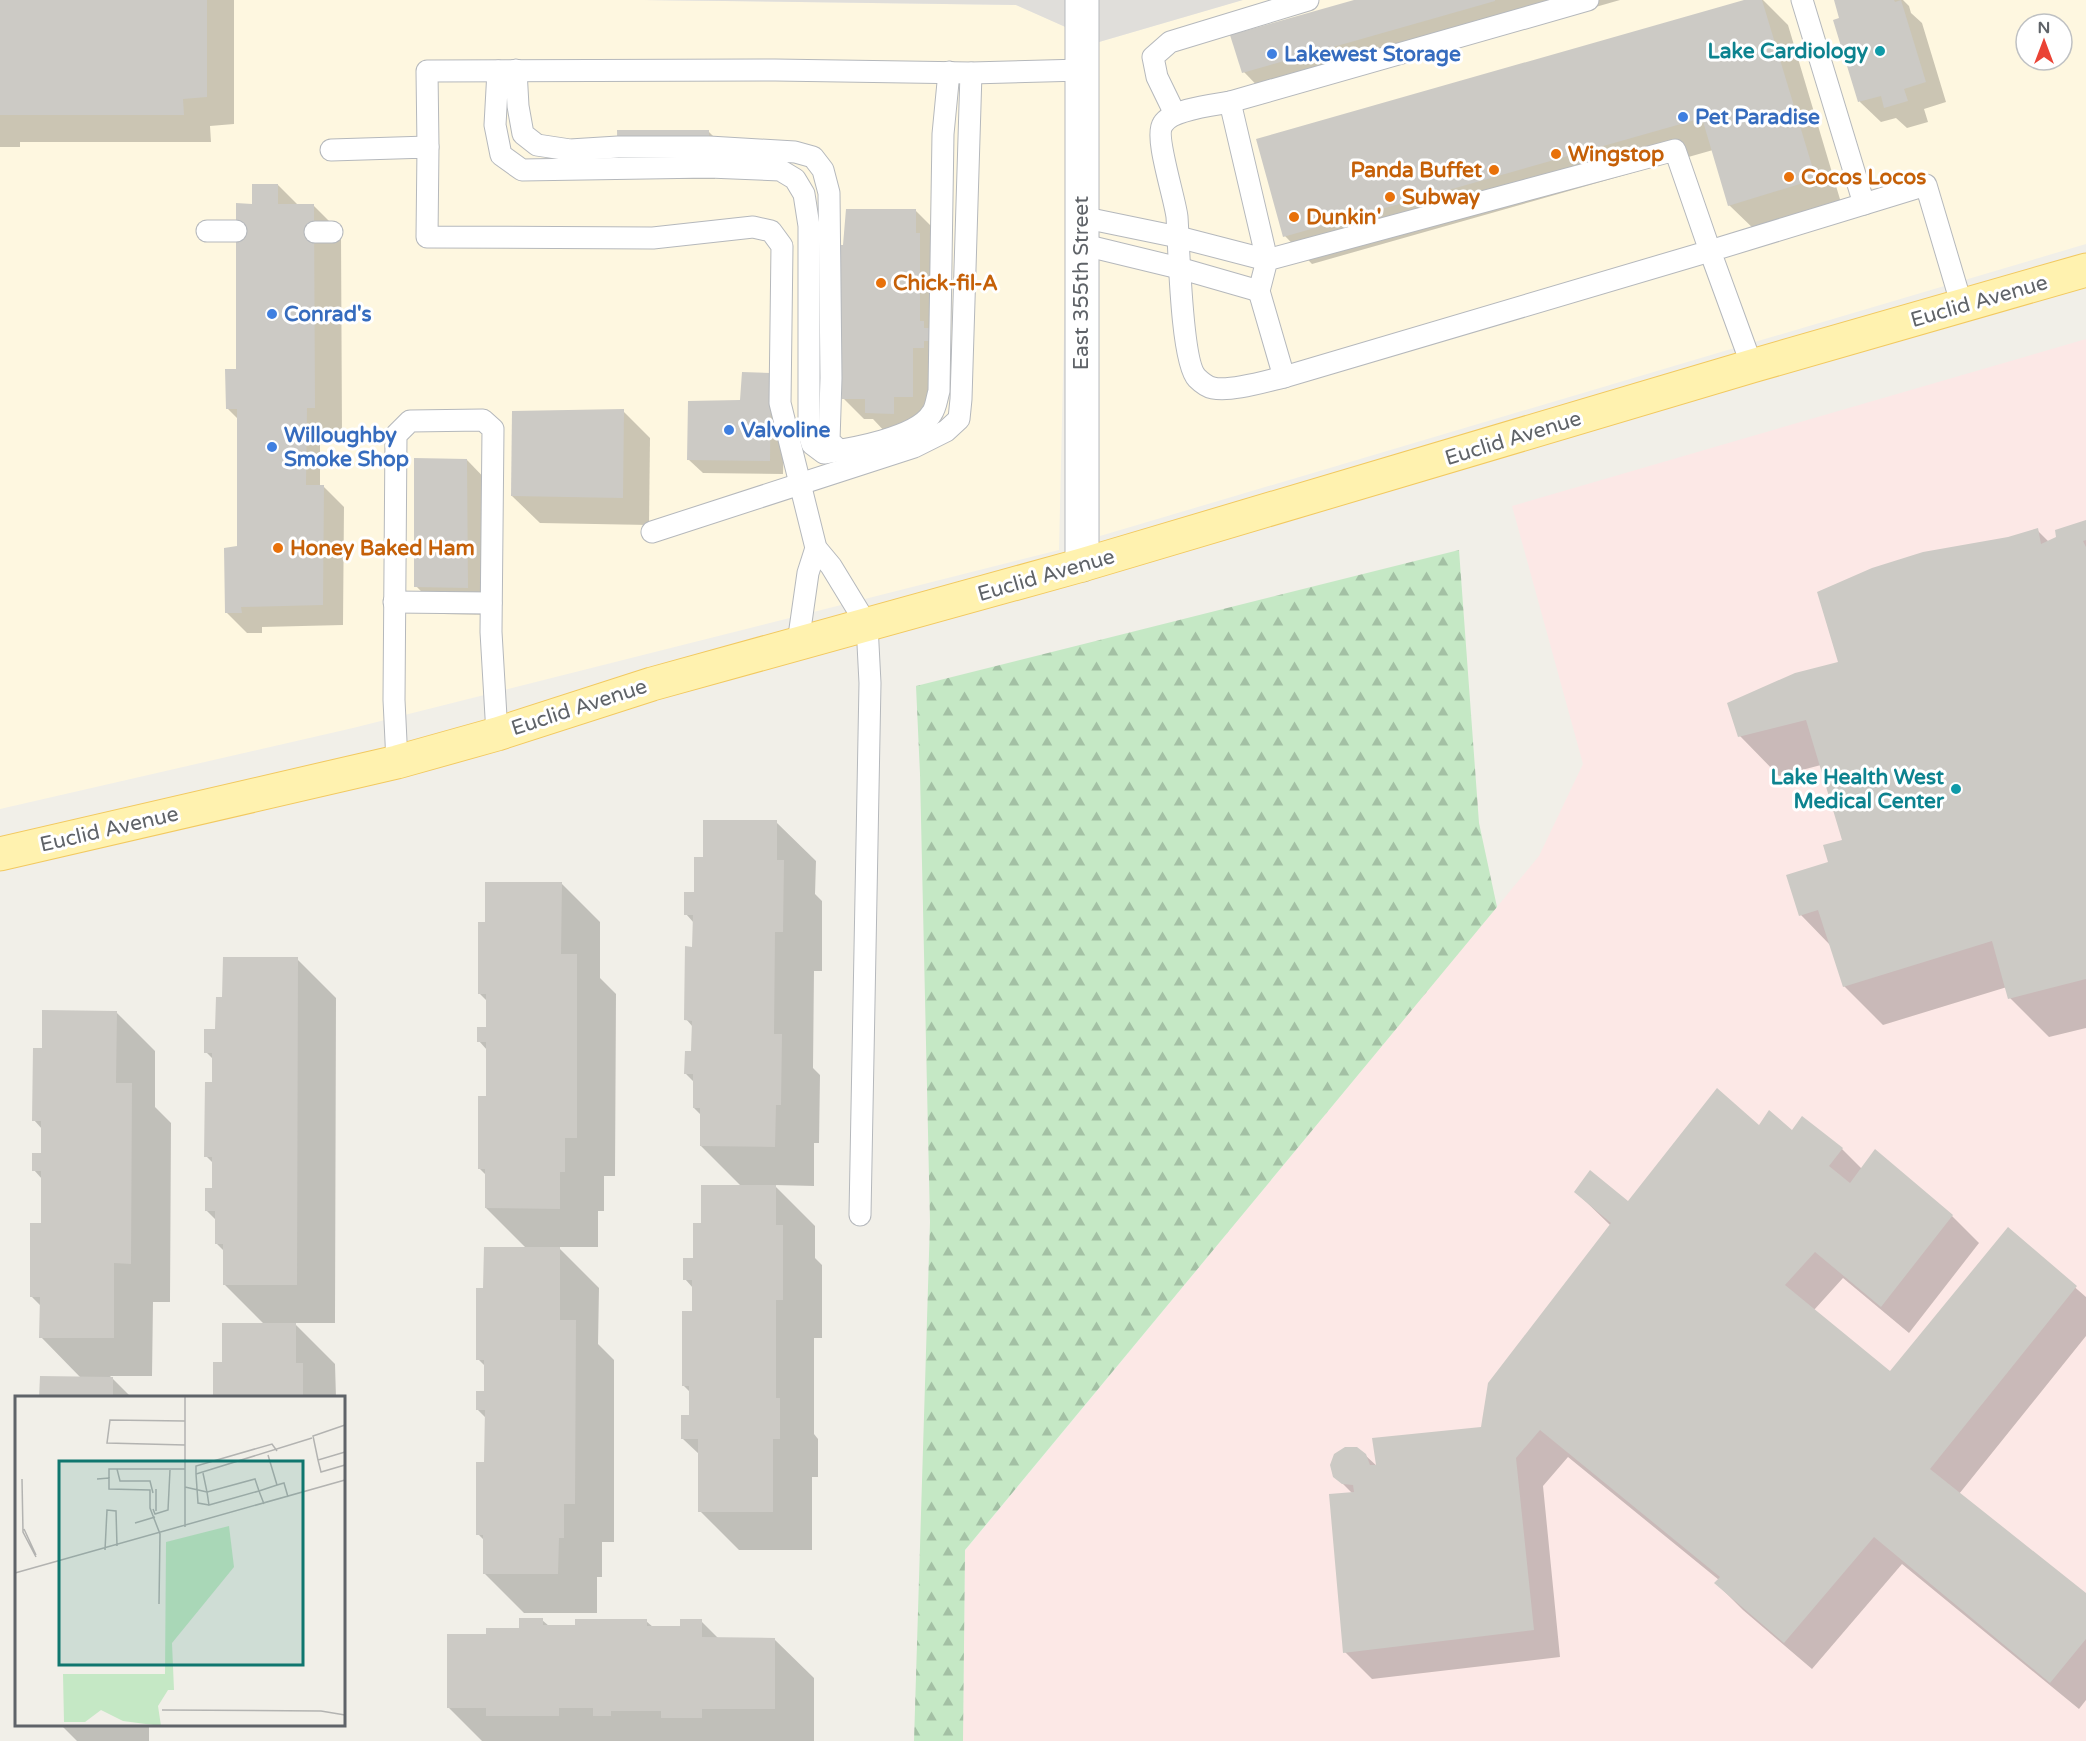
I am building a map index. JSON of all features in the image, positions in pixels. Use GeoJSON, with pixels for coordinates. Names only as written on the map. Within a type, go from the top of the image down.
{"type":"FeatureCollection","features":[{"type":"Feature","properties":{"kind":"main road","name":"Euclid Avenue"},"geometry":{"type":"LineString","coordinates":[[0,854],[397,762],[497,734],[652,684],[1082,565],[1752,366],[2086,270]]}},
{"type":"Feature","properties":{"kind":"street","name":"East 355th Street"},"geometry":{"type":"LineString","coordinates":[[1082,0],[1082,565]]}},
{"type":"Feature","properties":{"kind":"lane"},"geometry":{"type":"LineString","coordinates":[[1175,114],[1157,77],[1153,57],[1170,42],[1308,0]]}},
{"type":"Feature","properties":{"kind":"lane"},"geometry":{"type":"LineString","coordinates":[[1588,0],[1230,102],[1175,114],[1165,120],[1161,127],[1161,140],[1173,192],[1189,361],[1196,378],[1212,388],[1233,388],[1284,377],[1926,186],[1962,306]]}},
{"type":"Feature","properties":{"kind":"lane"},"geometry":{"type":"LineString","coordinates":[[1802,0],[1864,204]]}},
{"type":"Feature","properties":{"kind":"lane"},"geometry":{"type":"LineString","coordinates":[[860,1215],[870,683],[867,625],[831,567],[816,548],[780,403],[782,246],[771,231],[753,227],[653,238],[427,237],[427,71],[775,70],[971,73],[1082,70]]}},
{"type":"Feature","properties":{"kind":"lane"},"geometry":{"type":"LineString","coordinates":[[507,71],[495,125],[501,155],[522,171],[721,168],[780,170],[795,179],[804,194],[809,226],[809,434],[812,444],[824,453],[883,441],[917,426],[932,413],[939,391],[943,134],[949,72]]}},
{"type":"Feature","properties":{"kind":"lane"},"geometry":{"type":"LineString","coordinates":[[507,71],[518,106],[523,134],[537,145],[570,150],[618,147],[709,147],[795,152],[813,157],[823,170],[829,193],[831,378],[829,441],[840,451],[865,462]]}},
{"type":"Feature","properties":{"kind":"lane"},"geometry":{"type":"LineString","coordinates":[[652,532],[914,447],[945,431],[959,419],[962,399],[971,73]]}},
{"type":"Feature","properties":{"kind":"lane"},"geometry":{"type":"LineString","coordinates":[[1230,102],[1267,260],[1259,291],[1284,377]]}},
{"type":"Feature","properties":{"kind":"lane"},"geometry":{"type":"LineString","coordinates":[[331,150],[428,147]]}},
{"type":"Feature","properties":{"kind":"lane"},"geometry":{"type":"LineString","coordinates":[[1081,231],[1178,237],[1267,260],[1675,150],[1752,366]]}},
{"type":"Feature","properties":{"kind":"lane"},"geometry":{"type":"LineString","coordinates":[[207,231],[236,231]]}},
{"type":"Feature","properties":{"kind":"lane"},"geometry":{"type":"LineString","coordinates":[[1081,231],[1179,268],[1259,291]]}},
{"type":"Feature","properties":{"kind":"lane"},"geometry":{"type":"LineString","coordinates":[[397,762],[394,602],[396,435],[410,421],[483,420],[493,429],[491,632],[497,734]]}},
{"type":"Feature","properties":{"kind":"lane"},"geometry":{"type":"LineString","coordinates":[[798,644],[807,573],[816,548]]}},
{"type":"Feature","properties":{"kind":"lane"},"geometry":{"type":"LineString","coordinates":[[394,602],[491,603]]}},
{"type":"Feature","properties":{"kind":"shaded area"},"geometry":{"type":"Polygon","coordinates":[[[0,0],[643,0],[1016,5],[1071,29],[1059,550],[353,728],[0,809],[0,0]]]}},
{"type":"Feature","properties":{"kind":"shaded area"},"geometry":{"type":"Polygon","coordinates":[[[643,0],[1243,0],[1099,42],[1016,5],[643,0]]]}},
{"type":"Feature","properties":{"kind":"shaded area"},"geometry":{"type":"Polygon","coordinates":[[[1242,0],[2086,0],[2086,244],[1100,536],[1099,42],[1242,0]]]}},
{"type":"Feature","properties":{"kind":"shaded area"},"geometry":{"type":"Polygon","coordinates":[[[2086,339],[2086,1741],[963,1741],[965,1551],[1539,856],[1583,764],[1512,506],[2086,339]]]}},
{"type":"Feature","properties":{"kind":"green space"},"geometry":{"type":"Polygon","coordinates":[[[1459,550],[1479,823],[1497,907],[965,1550],[963,1741],[914,1741],[930,1222],[916,686],[1459,550]]]}},
{"type":"Feature","properties":{"kind":"building"},"geometry":{"type":"Polygon","coordinates":[[[0,0],[207,0],[207,97],[183,99],[184,115],[0,115],[0,0]]]}},
{"type":"Feature","properties":{"kind":"building","name":"Lakewest Storage"},"geometry":{"type":"Polygon","coordinates":[[[1354,0],[1495,1],[1242,73],[1230,35],[1354,0]]]}},
{"type":"Feature","properties":{"kind":"building"},"geometry":{"type":"Polygon","coordinates":[[[1744,0],[1762,0],[1816,179],[1728,206],[1702,118],[1283,237],[1256,139],[1744,0]]]}},
{"type":"Feature","properties":{"kind":"building","name":"Lake Cardiology"},"geometry":{"type":"Polygon","coordinates":[[[1834,0],[1894,0],[1895,2],[1901,0],[1926,82],[1904,89],[1908,101],[1884,108],[1881,96],[1858,102],[1833,20],[1839,18],[1834,0]]]}},
{"type":"Feature","properties":{"kind":"building"},"geometry":{"type":"Polygon","coordinates":[[[617,130],[709,130],[709,173],[618,173],[617,130]]]}},
{"type":"Feature","properties":{"kind":"building"},"geometry":{"type":"Polygon","coordinates":[[[252,184],[278,184],[278,204],[314,204],[315,408],[307,408],[306,485],[324,485],[323,605],[241,607],[242,613],[225,613],[224,548],[237,546],[237,409],[226,409],[225,369],[236,369],[236,203],[252,204],[252,184]]]}},
{"type":"Feature","properties":{"kind":"building","name":"Chick-fil-A"},"geometry":{"type":"Polygon","coordinates":[[[846,209],[916,209],[916,233],[920,233],[920,321],[924,321],[924,328],[930,328],[930,341],[924,341],[924,348],[913,348],[913,397],[894,397],[894,414],[865,413],[865,399],[842,399],[842,376],[809,376],[807,244],[843,245],[846,209]]]}},
{"type":"Feature","properties":{"kind":"building","name":"Valvoline"},"geometry":{"type":"Polygon","coordinates":[[[742,372],[771,373],[770,461],[687,460],[688,401],[740,400],[742,372]]]}},
{"type":"Feature","properties":{"kind":"building"},"geometry":{"type":"Polygon","coordinates":[[[624,409],[623,498],[511,496],[512,411],[624,409]]]}},
{"type":"Feature","properties":{"kind":"building"},"geometry":{"type":"Polygon","coordinates":[[[414,458],[467,459],[468,588],[414,587],[414,458]]]}},
{"type":"Feature","properties":{"kind":"building","name":"Lake Health West Medical Center"},"geometry":{"type":"Polygon","coordinates":[[[2086,520],[2086,540],[2083,541],[2086,547],[2086,979],[2008,999],[1992,941],[1843,987],[1818,910],[1799,916],[1786,875],[1828,862],[1823,845],[1842,840],[1806,720],[1738,737],[1727,703],[1795,673],[1838,662],[1817,592],[1872,568],[1923,552],[2008,537],[2038,528],[2041,544],[2056,537],[2055,530],[2086,520]]]}},
{"type":"Feature","properties":{"kind":"building"},"geometry":{"type":"Polygon","coordinates":[[[703,820],[777,820],[777,860],[784,860],[783,932],[775,932],[774,1034],[782,1034],[781,1105],[776,1105],[775,1147],[700,1146],[700,1108],[693,1108],[693,1074],[684,1074],[685,1051],[691,1051],[692,1021],[684,1020],[685,946],[692,947],[693,915],[684,915],[684,892],[694,892],[694,857],[703,857],[703,820]]]}},
{"type":"Feature","properties":{"kind":"building"},"geometry":{"type":"Polygon","coordinates":[[[485,882],[562,882],[561,954],[577,954],[577,1138],[565,1138],[565,1172],[560,1172],[560,1209],[485,1208],[485,1169],[478,1169],[478,1096],[486,1096],[486,1042],[477,1042],[477,1027],[486,1027],[486,994],[478,994],[478,922],[485,922],[485,882]]]}},
{"type":"Feature","properties":{"kind":"building"},"geometry":{"type":"Polygon","coordinates":[[[223,957],[298,957],[297,1285],[223,1285],[223,1244],[215,1244],[215,1211],[205,1211],[205,1188],[212,1188],[212,1157],[204,1157],[205,1082],[212,1082],[212,1053],[204,1053],[204,1029],[215,1029],[216,997],[222,997],[223,957]]]}},
{"type":"Feature","properties":{"kind":"building"},"geometry":{"type":"Polygon","coordinates":[[[42,1010],[117,1011],[116,1083],[132,1083],[131,1264],[114,1263],[114,1338],[39,1338],[40,1297],[30,1297],[30,1223],[41,1223],[41,1171],[32,1171],[32,1153],[41,1153],[41,1121],[32,1121],[33,1048],[42,1048],[42,1010]]]}},
{"type":"Feature","properties":{"kind":"building"},"geometry":{"type":"Polygon","coordinates":[[[1717,1088],[1759,1125],[1769,1110],[1792,1130],[1802,1116],[1843,1148],[1829,1166],[1850,1183],[1875,1149],[1953,1215],[1881,1307],[1815,1252],[1785,1285],[1890,1371],[2008,1227],[2077,1286],[1930,1469],[2086,1593],[2086,1639],[2050,1683],[1874,1537],[1784,1643],[1714,1583],[1720,1577],[1540,1430],[1516,1458],[1534,1630],[1343,1653],[1329,1494],[1354,1492],[1353,1485],[1342,1484],[1333,1477],[1330,1465],[1334,1454],[1345,1447],[1357,1447],[1366,1454],[1370,1465],[1376,1465],[1372,1438],[1481,1427],[1488,1383],[1611,1223],[1574,1192],[1590,1170],[1628,1201],[1717,1088]]]}},
{"type":"Feature","properties":{"kind":"building"},"geometry":{"type":"Polygon","coordinates":[[[701,1185],[776,1185],[776,1225],[783,1225],[783,1300],[776,1300],[776,1398],[780,1398],[780,1439],[773,1439],[773,1512],[698,1512],[698,1439],[681,1439],[681,1415],[689,1415],[689,1386],[682,1386],[682,1311],[692,1311],[692,1280],[683,1280],[683,1258],[693,1258],[693,1223],[701,1223],[701,1185]]]}},
{"type":"Feature","properties":{"kind":"building"},"geometry":{"type":"Polygon","coordinates":[[[484,1247],[560,1247],[560,1320],[576,1320],[575,1504],[564,1504],[564,1538],[559,1538],[558,1574],[483,1574],[483,1535],[476,1535],[476,1462],[484,1462],[485,1410],[476,1410],[476,1391],[484,1391],[484,1360],[476,1360],[476,1288],[483,1288],[484,1247]]]}},
{"type":"Feature","properties":{"kind":"building"},"geometry":{"type":"Polygon","coordinates":[[[222,1323],[296,1323],[296,1363],[303,1363],[303,1396],[213,1396],[213,1362],[222,1362],[222,1323]]]}},
{"type":"Feature","properties":{"kind":"building"},"geometry":{"type":"Polygon","coordinates":[[[40,1376],[113,1377],[113,1396],[39,1396],[40,1376]]]}},
{"type":"Feature","properties":{"kind":"building"},"geometry":{"type":"Polygon","coordinates":[[[519,1618],[543,1618],[543,1625],[575,1625],[575,1619],[647,1619],[647,1626],[680,1626],[680,1619],[702,1619],[702,1637],[775,1638],[775,1709],[702,1709],[702,1718],[661,1718],[661,1711],[611,1711],[611,1716],[593,1716],[593,1708],[559,1708],[559,1716],[486,1716],[486,1708],[447,1708],[447,1634],[486,1634],[486,1628],[519,1628],[519,1618]]]}},
{"type":"Feature","properties":{"kind":"place","name":"Lake Cardiology"},"geometry":{"type":"Point","coordinates":[1880,51]}},
{"type":"Feature","properties":{"kind":"place","name":"Lakewest Storage"},"geometry":{"type":"Point","coordinates":[1272,54]}},
{"type":"Feature","properties":{"kind":"place","name":"Pet Paradise"},"geometry":{"type":"Point","coordinates":[1683,117]}},
{"type":"Feature","properties":{"kind":"place","name":"Wingstop"},"geometry":{"type":"Point","coordinates":[1556,154]}},
{"type":"Feature","properties":{"kind":"place","name":"Panda Buffet"},"geometry":{"type":"Point","coordinates":[1494,170]}},
{"type":"Feature","properties":{"kind":"place","name":"Cocos Locos"},"geometry":{"type":"Point","coordinates":[1789,177]}},
{"type":"Feature","properties":{"kind":"place","name":"Subway"},"geometry":{"type":"Point","coordinates":[1390,197]}},
{"type":"Feature","properties":{"kind":"place","name":"Dunkin'"},"geometry":{"type":"Point","coordinates":[1294,217]}},
{"type":"Feature","properties":{"kind":"place","name":"Chick-fil-A"},"geometry":{"type":"Point","coordinates":[881,283]}},
{"type":"Feature","properties":{"kind":"place","name":"Conrad's"},"geometry":{"type":"Point","coordinates":[272,314]}},
{"type":"Feature","properties":{"kind":"place","name":"Valvoline"},"geometry":{"type":"Point","coordinates":[729,430]}},
{"type":"Feature","properties":{"kind":"place","name":"Willoughby Smoke Shop"},"geometry":{"type":"Point","coordinates":[272,447]}},
{"type":"Feature","properties":{"kind":"place","name":"Honey Baked Ham"},"geometry":{"type":"Point","coordinates":[278,548]}},
{"type":"Feature","properties":{"kind":"place","name":"Lake Health West Medical Center"},"geometry":{"type":"Point","coordinates":[1956,789]}}]}
